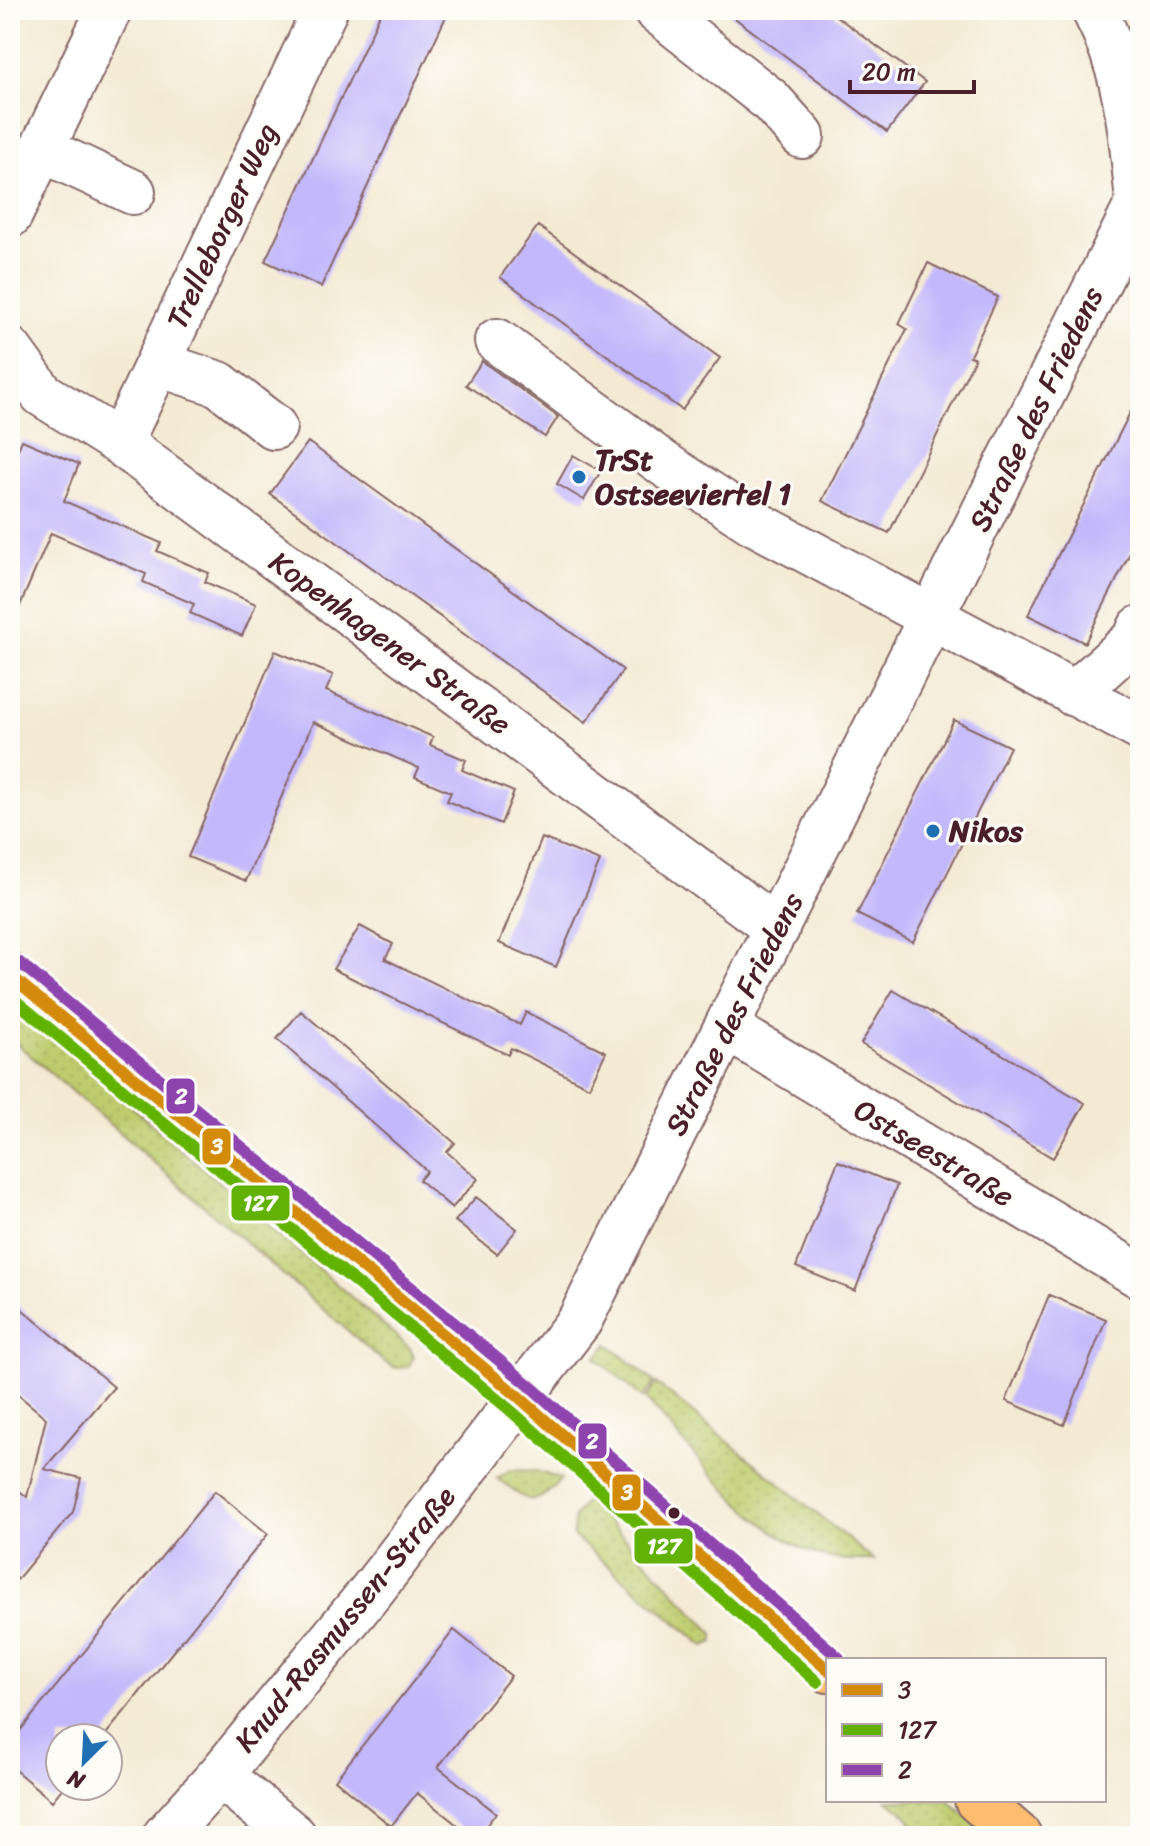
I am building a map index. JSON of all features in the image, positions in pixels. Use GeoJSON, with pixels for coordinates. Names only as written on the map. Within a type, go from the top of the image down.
{"type":"FeatureCollection","features":[{"type":"Feature","properties":{"kind":"main road"},"geometry":{"type":"LineString","coordinates":[[10,975],[520,1398],[826,1668]]}},
{"type":"Feature","properties":{"kind":"main road"},"geometry":{"type":"LineString","coordinates":[[979,1802],[1019,1836]]}},
{"type":"Feature","properties":{"kind":"street","name":"Trelleborger Weg"},"geometry":{"type":"LineString","coordinates":[[120,443],[325,10]]}},
{"type":"Feature","properties":{"kind":"street"},"geometry":{"type":"LineString","coordinates":[[656,10],[770,100],[802,136]]}},
{"type":"Feature","properties":{"kind":"street"},"geometry":{"type":"LineString","coordinates":[[1094,10],[1111,41],[1128,101],[1139,201]]}},
{"type":"Feature","properties":{"kind":"street"},"geometry":{"type":"LineString","coordinates":[[10,215],[98,13]]}},
{"type":"Feature","properties":{"kind":"street"},"geometry":{"type":"LineString","coordinates":[[41,149],[133,192]]}},
{"type":"Feature","properties":{"kind":"street","name":"Straße des Friedens"},"geometry":{"type":"LineString","coordinates":[[520,1398],[580,1320],[1139,201]]}},
{"type":"Feature","properties":{"kind":"street"},"geometry":{"type":"LineString","coordinates":[[497,341],[664,464],[751,521],[931,620],[1140,728]]}},
{"type":"Feature","properties":{"kind":"street","name":"Kopenhagener Straße"},"geometry":{"type":"LineString","coordinates":[[10,350],[42,394],[120,443],[777,929]]}},
{"type":"Feature","properties":{"kind":"street"},"geometry":{"type":"LineString","coordinates":[[158,364],[219,384],[274,427]]}},
{"type":"Feature","properties":{"kind":"street"},"geometry":{"type":"LineString","coordinates":[[1074,694],[1136,638],[1140,628]]}},
{"type":"Feature","properties":{"kind":"street","name":"Ostseestraße"},"geometry":{"type":"LineString","coordinates":[[727,1028],[1140,1276]]}},
{"type":"Feature","properties":{"kind":"street","name":"Knud-Rasmussen-Straße"},"geometry":{"type":"LineString","coordinates":[[165,1836],[220,1775],[373,1589],[520,1398]]}},
{"type":"Feature","properties":{"kind":"street"},"geometry":{"type":"LineString","coordinates":[[220,1775],[294,1836]]}},
{"type":"Feature","properties":{"kind":"green space"},"geometry":{"type":"Polygon","coordinates":[[[10,1001],[410,1348],[414,1357],[408,1367],[396,1368],[384,1362],[10,1038],[10,1001]]]}},
{"type":"Feature","properties":{"kind":"green space"},"geometry":{"type":"Polygon","coordinates":[[[608,1344],[654,1382],[643,1398],[596,1358],[608,1344]]]}},
{"type":"Feature","properties":{"kind":"green space"},"geometry":{"type":"Polygon","coordinates":[[[656,1383],[874,1560],[819,1555],[770,1529],[703,1465],[646,1399],[656,1383]]]}},
{"type":"Feature","properties":{"kind":"green space"},"geometry":{"type":"Polygon","coordinates":[[[511,1470],[536,1471],[561,1479],[544,1495],[530,1499],[516,1493],[497,1478],[511,1470]]]}},
{"type":"Feature","properties":{"kind":"green space"},"geometry":{"type":"Polygon","coordinates":[[[588,1499],[714,1634],[714,1642],[704,1646],[573,1536],[574,1517],[588,1499]]]}},
{"type":"Feature","properties":{"kind":"green space"},"geometry":{"type":"Polygon","coordinates":[[[890,1802],[950,1802],[989,1836],[921,1836],[906,1815],[890,1802]]]}},
{"type":"Feature","properties":{"kind":"building"},"geometry":{"type":"Polygon","coordinates":[[[382,10],[449,10],[321,287],[265,261],[382,10]]]}},
{"type":"Feature","properties":{"kind":"building"},"geometry":{"type":"Polygon","coordinates":[[[724,10],[828,10],[925,82],[887,132],[724,10]]]}},
{"type":"Feature","properties":{"kind":"building"},"geometry":{"type":"Polygon","coordinates":[[[538,226],[720,358],[682,410],[500,277],[538,226]]]}},
{"type":"Feature","properties":{"kind":"building"},"geometry":{"type":"Polygon","coordinates":[[[928,263],[998,297],[970,356],[975,358],[889,533],[822,501],[907,329],[899,324],[928,263]]]}},
{"type":"Feature","properties":{"kind":"building"},"geometry":{"type":"Polygon","coordinates":[[[482,361],[558,417],[545,437],[466,385],[482,361]]]}},
{"type":"Feature","properties":{"kind":"building"},"geometry":{"type":"Polygon","coordinates":[[[1140,393],[1140,533],[1085,643],[1028,615],[1140,393]]]}},
{"type":"Feature","properties":{"kind":"building"},"geometry":{"type":"Polygon","coordinates":[[[22,440],[79,464],[64,501],[161,543],[157,551],[209,573],[205,582],[256,604],[242,636],[190,613],[194,604],[143,582],[146,574],[51,533],[10,629],[10,468],[22,440]]]}},
{"type":"Feature","properties":{"kind":"building"},"geometry":{"type":"Polygon","coordinates":[[[308,442],[623,670],[586,722],[270,494],[308,442]]]}},
{"type":"Feature","properties":{"kind":"building","name":"TrSt Ostseeviertel 1"},"geometry":{"type":"Polygon","coordinates":[[[573,455],[601,471],[584,500],[557,484],[573,455]]]}},
{"type":"Feature","properties":{"kind":"building"},"geometry":{"type":"Polygon","coordinates":[[[275,651],[333,675],[326,691],[433,737],[430,745],[466,760],[462,770],[514,792],[501,824],[447,801],[451,792],[415,777],[419,768],[313,722],[246,881],[188,857],[275,651]]]}},
{"type":"Feature","properties":{"kind":"building","name":"Nikos"},"geometry":{"type":"Polygon","coordinates":[[[954,720],[1010,747],[913,942],[857,914],[954,720]]]}},
{"type":"Feature","properties":{"kind":"building"},"geometry":{"type":"Polygon","coordinates":[[[542,838],[600,861],[556,967],[499,943],[542,838]]]}},
{"type":"Feature","properties":{"kind":"building"},"geometry":{"type":"Polygon","coordinates":[[[360,926],[393,944],[385,959],[520,1025],[526,1012],[606,1052],[589,1087],[511,1048],[508,1055],[333,969],[360,926]]]}},
{"type":"Feature","properties":{"kind":"building"},"geometry":{"type":"Polygon","coordinates":[[[893,990],[1085,1103],[1053,1158],[861,1044],[893,990]]]}},
{"type":"Feature","properties":{"kind":"building"},"geometry":{"type":"Polygon","coordinates":[[[301,1011],[455,1143],[447,1152],[478,1179],[452,1208],[419,1180],[427,1171],[277,1039],[301,1011]]]}},
{"type":"Feature","properties":{"kind":"building"},"geometry":{"type":"Polygon","coordinates":[[[838,1161],[897,1185],[855,1291],[796,1267],[838,1161]]]}},
{"type":"Feature","properties":{"kind":"building"},"geometry":{"type":"Polygon","coordinates":[[[476,1197],[517,1229],[497,1254],[455,1221],[476,1197]]]}},
{"type":"Feature","properties":{"kind":"building"},"geometry":{"type":"Polygon","coordinates":[[[1049,1295],[1106,1319],[1064,1425],[1006,1401],[1049,1295]]]}},
{"type":"Feature","properties":{"kind":"building"},"geometry":{"type":"Polygon","coordinates":[[[10,1299],[114,1387],[44,1469],[81,1478],[73,1512],[10,1588],[10,1483],[27,1497],[46,1418],[10,1388],[10,1299]]]}},
{"type":"Feature","properties":{"kind":"building"},"geometry":{"type":"Polygon","coordinates":[[[215,1491],[268,1534],[116,1722],[44,1722],[44,1794],[10,1766],[10,1743],[215,1491]]]}},
{"type":"Feature","properties":{"kind":"building"},"geometry":{"type":"Polygon","coordinates":[[[454,1630],[511,1676],[438,1767],[496,1813],[478,1836],[471,1836],[417,1793],[391,1826],[335,1780],[454,1630]]]}},
{"type":"Feature","properties":{"kind":"transit line","name":"2"},"geometry":{"type":"LineString","coordinates":[[20,963],[530,1386],[839,1658]]}},
{"type":"Feature","properties":{"kind":"transit line","name":"3"},"geometry":{"type":"LineString","coordinates":[[10,975],[520,1398],[826,1668]]}},
{"type":"Feature","properties":{"kind":"transit line","name":"127"},"geometry":{"type":"LineString","coordinates":[[10,996],[510,1410],[817,1682]]}},
{"type":"Feature","properties":{"kind":"place","name":"TrSt Ostseeviertel 1"},"geometry":{"type":"Point","coordinates":[579,477]}},
{"type":"Feature","properties":{"kind":"place","name":"Nikos"},"geometry":{"type":"Point","coordinates":[933,831]}}]}
